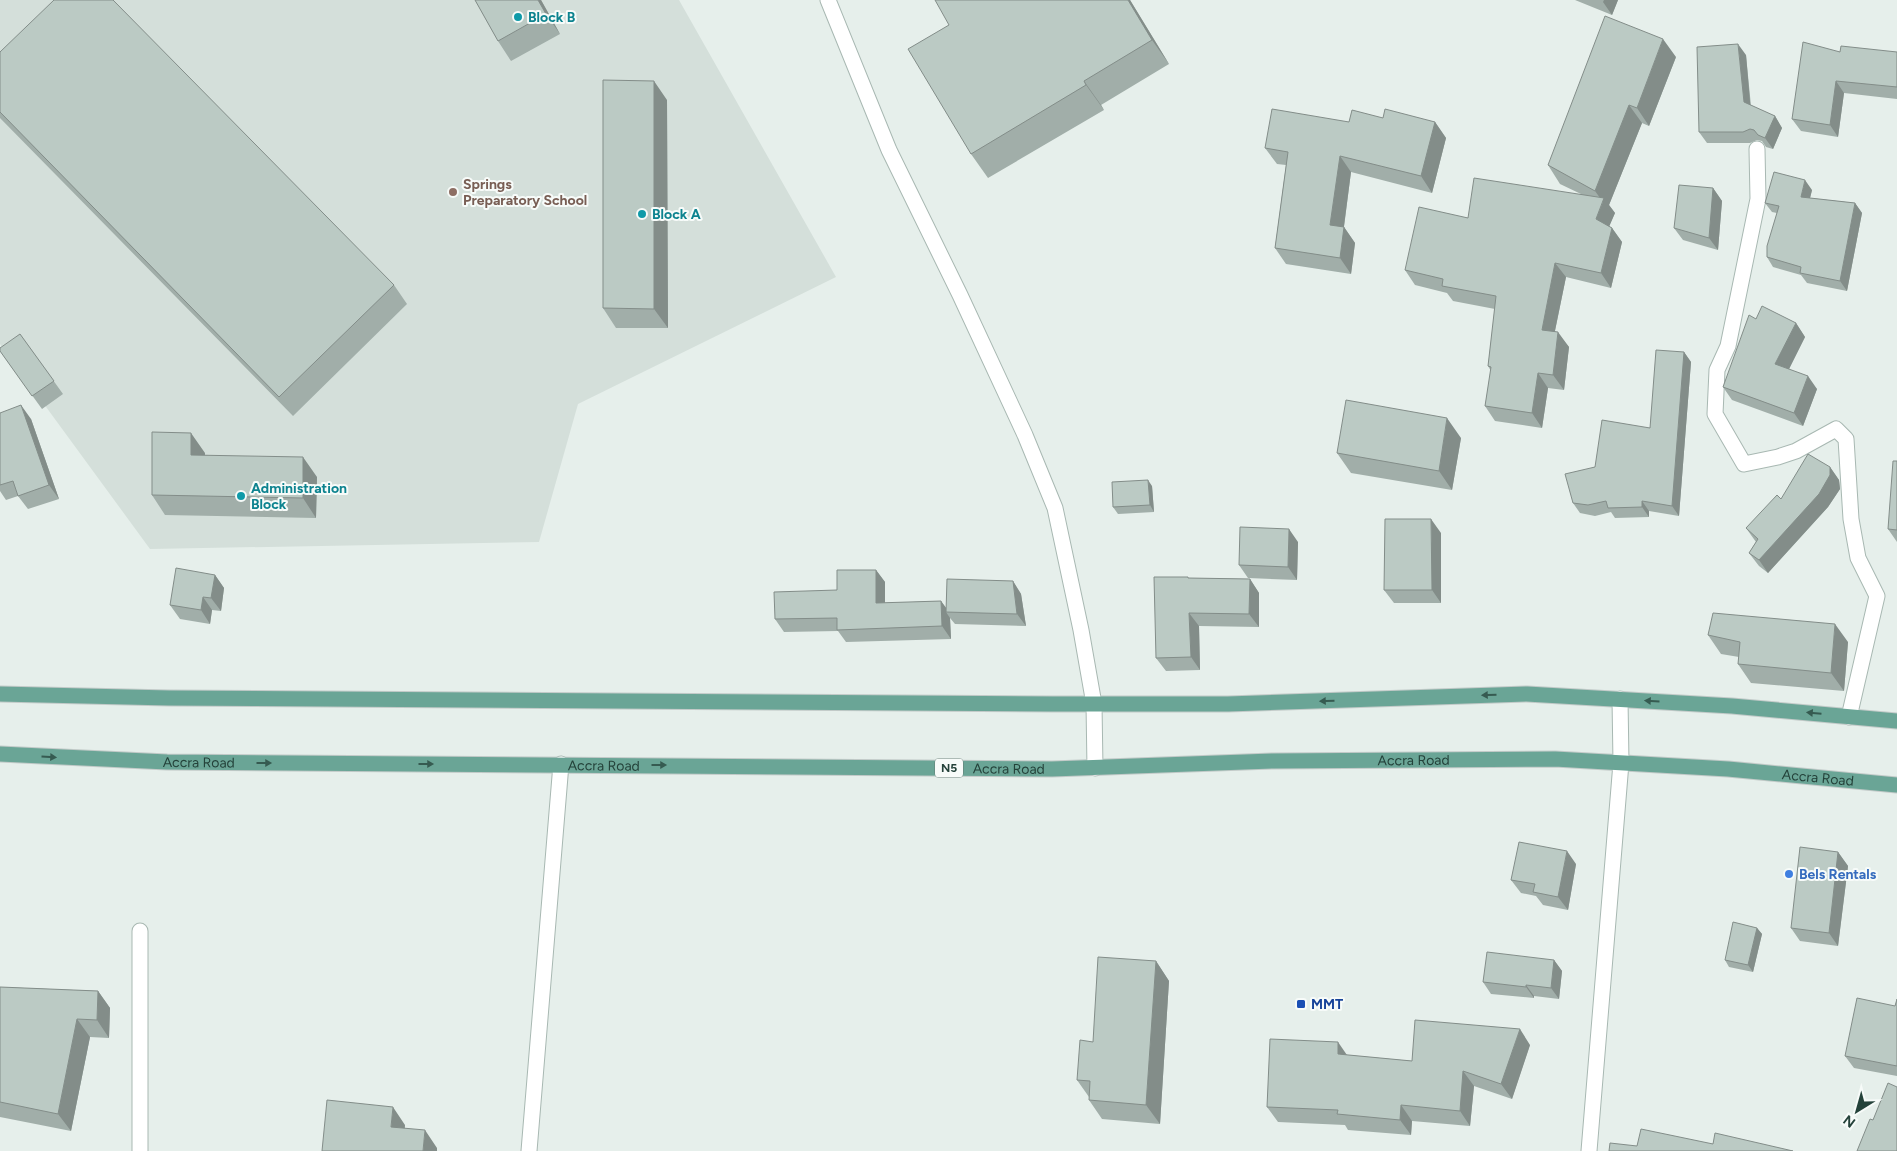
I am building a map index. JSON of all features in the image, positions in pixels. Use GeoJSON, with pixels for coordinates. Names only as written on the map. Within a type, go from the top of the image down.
{"type":"FeatureCollection","features":[{"type":"Feature","properties":{"kind":"main road"},"geometry":{"type":"LineString","coordinates":[[0,694],[178,698],[1094,704],[1228,704],[1527,694],[1732,706],[1897,721]]}},
{"type":"Feature","properties":{"kind":"main road","name":"Accra Road"},"geometry":{"type":"LineString","coordinates":[[0,754],[167,762],[1095,768],[1273,761],[1555,759],[1728,769],[1897,785]]}},
{"type":"Feature","properties":{"kind":"street"},"geometry":{"type":"LineString","coordinates":[[828,0],[889,150],[960,295],[1025,435],[1055,508],[1082,630],[1094,704],[1095,768]]}},
{"type":"Feature","properties":{"kind":"street"},"geometry":{"type":"LineString","coordinates":[[1757,149],[1758,200],[1728,346],[1717,370],[1715,414],[1744,464],[1796,451],[1836,429],[1846,439],[1851,519],[1858,558],[1877,596],[1849,717]]}},
{"type":"Feature","properties":{"kind":"street"},"geometry":{"type":"LineString","coordinates":[[1589,1151],[1621,763],[1620,699]]}},
{"type":"Feature","properties":{"kind":"street"},"geometry":{"type":"LineString","coordinates":[[529,1151],[561,764]]}},
{"type":"Feature","properties":{"kind":"street"},"geometry":{"type":"LineString","coordinates":[[140,930],[140,1151]]}},
{"type":"Feature","properties":{"kind":"shaded area"},"geometry":{"type":"Polygon","coordinates":[[[0,0],[679,0],[836,277],[578,404],[539,542],[150,549],[0,344],[0,0]]]}},
{"type":"Feature","properties":{"kind":"building"},"geometry":{"type":"Polygon","coordinates":[[[54,0],[113,0],[394,285],[279,397],[0,112],[0,52],[54,0]]]}},
{"type":"Feature","properties":{"kind":"building"},"geometry":{"type":"Polygon","coordinates":[[[475,0],[538,0],[546,14],[498,41],[475,0]]]}},
{"type":"Feature","properties":{"kind":"building"},"geometry":{"type":"Polygon","coordinates":[[[935,0],[1128,0],[1152,40],[1084,81],[1086,85],[971,154],[908,49],[949,25],[935,0]]]}},
{"type":"Feature","properties":{"kind":"building"},"geometry":{"type":"Polygon","coordinates":[[[1605,16],[1663,39],[1637,108],[1629,105],[1595,191],[1548,165],[1605,16]]]}},
{"type":"Feature","properties":{"kind":"building"},"geometry":{"type":"Polygon","coordinates":[[[1803,42],[1840,52],[1841,46],[1897,52],[1897,87],[1836,81],[1830,125],[1792,119],[1803,42]]]}},
{"type":"Feature","properties":{"kind":"building"},"geometry":{"type":"Polygon","coordinates":[[[1738,44],[1744,102],[1775,116],[1765,138],[1750,129],[1743,132],[1699,132],[1697,47],[1738,44]]]}},
{"type":"Feature","properties":{"kind":"building","name":"Block A"},"geometry":{"type":"Polygon","coordinates":[[[603,80],[654,81],[654,309],[603,308],[603,80]]]}},
{"type":"Feature","properties":{"kind":"building"},"geometry":{"type":"Polygon","coordinates":[[[1272,109],[1349,122],[1352,110],[1383,118],[1385,109],[1435,122],[1421,176],[1340,156],[1330,225],[1344,227],[1340,258],[1275,248],[1288,152],[1265,148],[1272,109]]]}},
{"type":"Feature","properties":{"kind":"building"},"geometry":{"type":"Polygon","coordinates":[[[1774,172],[1805,180],[1801,197],[1855,203],[1840,281],[1800,273],[1801,267],[1767,257],[1767,246],[1779,206],[1765,203],[1774,172]]]}},
{"type":"Feature","properties":{"kind":"building"},"geometry":{"type":"Polygon","coordinates":[[[1474,178],[1604,198],[1596,219],[1612,228],[1601,273],[1555,263],[1542,330],[1558,332],[1553,375],[1538,373],[1532,413],[1485,406],[1491,367],[1488,366],[1496,296],[1442,286],[1443,279],[1405,270],[1419,207],[1468,218],[1474,178]]]}},
{"type":"Feature","properties":{"kind":"building"},"geometry":{"type":"Polygon","coordinates":[[[1679,185],[1713,188],[1709,238],[1674,228],[1679,185]]]}},
{"type":"Feature","properties":{"kind":"building"},"geometry":{"type":"Polygon","coordinates":[[[1762,306],[1796,323],[1775,364],[1808,376],[1794,413],[1723,387],[1749,315],[1756,319],[1762,306]]]}},
{"type":"Feature","properties":{"kind":"building"},"geometry":{"type":"Polygon","coordinates":[[[20,334],[54,381],[32,396],[0,351],[0,348],[20,334]]]}},
{"type":"Feature","properties":{"kind":"building"},"geometry":{"type":"Polygon","coordinates":[[[1656,350],[1684,352],[1672,506],[1642,501],[1642,507],[1608,508],[1606,501],[1588,505],[1573,503],[1565,474],[1595,467],[1602,420],[1650,428],[1656,350]]]}},
{"type":"Feature","properties":{"kind":"building"},"geometry":{"type":"Polygon","coordinates":[[[1346,400],[1447,418],[1439,471],[1337,453],[1346,400]]]}},
{"type":"Feature","properties":{"kind":"building"},"geometry":{"type":"Polygon","coordinates":[[[21,405],[49,485],[18,496],[13,481],[0,485],[0,413],[21,405]]]}},
{"type":"Feature","properties":{"kind":"building"},"geometry":{"type":"Polygon","coordinates":[[[152,432],[191,433],[191,455],[303,457],[303,498],[152,495],[152,432]]]}},
{"type":"Feature","properties":{"kind":"building"},"geometry":{"type":"Polygon","coordinates":[[[1808,454],[1830,467],[1830,475],[1819,494],[1759,560],[1749,553],[1758,539],[1746,528],[1777,495],[1781,499],[1808,454]]]}},
{"type":"Feature","properties":{"kind":"building"},"geometry":{"type":"Polygon","coordinates":[[[1893,461],[1897,461],[1897,530],[1888,529],[1893,461]]]}},
{"type":"Feature","properties":{"kind":"building"},"geometry":{"type":"Polygon","coordinates":[[[1148,480],[1150,505],[1113,507],[1112,482],[1148,480]]]}},
{"type":"Feature","properties":{"kind":"building"},"geometry":{"type":"Polygon","coordinates":[[[1385,519],[1431,519],[1432,590],[1384,590],[1385,519]]]}},
{"type":"Feature","properties":{"kind":"building"},"geometry":{"type":"Polygon","coordinates":[[[1240,527],[1289,529],[1288,567],[1239,565],[1240,527]]]}},
{"type":"Feature","properties":{"kind":"building"},"geometry":{"type":"Polygon","coordinates":[[[176,568],[215,575],[211,598],[203,597],[201,610],[170,605],[176,568]]]}},
{"type":"Feature","properties":{"kind":"building"},"geometry":{"type":"Polygon","coordinates":[[[837,570],[876,570],[876,603],[941,601],[942,626],[837,630],[837,618],[775,619],[774,592],[837,590],[837,570]]]}},
{"type":"Feature","properties":{"kind":"building"},"geometry":{"type":"Polygon","coordinates":[[[1154,577],[1250,579],[1249,614],[1189,613],[1191,657],[1156,658],[1154,577]]]}},
{"type":"Feature","properties":{"kind":"building"},"geometry":{"type":"Polygon","coordinates":[[[947,579],[1013,581],[1017,614],[946,612],[947,579]]]}},
{"type":"Feature","properties":{"kind":"building"},"geometry":{"type":"Polygon","coordinates":[[[1713,613],[1835,624],[1831,673],[1738,664],[1740,642],[1708,635],[1713,613]]]}},
{"type":"Feature","properties":{"kind":"building"},"geometry":{"type":"Polygon","coordinates":[[[1519,842],[1567,851],[1558,897],[1533,892],[1535,884],[1511,880],[1519,842]]]}},
{"type":"Feature","properties":{"kind":"building"},"geometry":{"type":"Polygon","coordinates":[[[1800,847],[1838,852],[1829,933],[1791,928],[1800,847]]]}},
{"type":"Feature","properties":{"kind":"building"},"geometry":{"type":"Polygon","coordinates":[[[1733,922],[1757,928],[1748,965],[1725,960],[1733,922]]]}},
{"type":"Feature","properties":{"kind":"building"},"geometry":{"type":"Polygon","coordinates":[[[1487,952],[1554,960],[1551,988],[1483,982],[1487,952]]]}},
{"type":"Feature","properties":{"kind":"building"},"geometry":{"type":"Polygon","coordinates":[[[1098,957],[1156,961],[1146,1105],[1089,1100],[1090,1081],[1077,1080],[1080,1040],[1093,1042],[1098,957]]]}},
{"type":"Feature","properties":{"kind":"building"},"geometry":{"type":"Polygon","coordinates":[[[0,987],[98,991],[97,1020],[77,1019],[58,1114],[0,1102],[0,987]]]}},
{"type":"Feature","properties":{"kind":"building"},"geometry":{"type":"Polygon","coordinates":[[[1857,998],[1895,1006],[1897,999],[1897,1066],[1845,1056],[1857,998]]]}},
{"type":"Feature","properties":{"kind":"building"},"geometry":{"type":"Polygon","coordinates":[[[1415,1020],[1520,1029],[1501,1084],[1463,1071],[1460,1111],[1401,1105],[1400,1120],[1337,1114],[1338,1110],[1267,1107],[1270,1039],[1338,1042],[1338,1054],[1412,1061],[1415,1020]]]}},
{"type":"Feature","properties":{"kind":"building"},"geometry":{"type":"Polygon","coordinates":[[[1888,1083],[1897,1087],[1897,1151],[1857,1151],[1870,1119],[1873,1120],[1888,1083]]]}},
{"type":"Feature","properties":{"kind":"building"},"geometry":{"type":"Polygon","coordinates":[[[327,1100],[393,1107],[391,1127],[425,1130],[423,1151],[322,1151],[327,1100]]]}},
{"type":"Feature","properties":{"kind":"building"},"geometry":{"type":"Polygon","coordinates":[[[1641,1129],[1713,1144],[1715,1133],[1793,1151],[1609,1151],[1610,1143],[1637,1146],[1641,1129]]]}},
{"type":"Feature","properties":{"kind":"place","name":"Block B"},"geometry":{"type":"Point","coordinates":[518,17]}},
{"type":"Feature","properties":{"kind":"place","name":"Springs Preparatory School"},"geometry":{"type":"Point","coordinates":[453,192]}},
{"type":"Feature","properties":{"kind":"place","name":"Block A"},"geometry":{"type":"Point","coordinates":[642,214]}},
{"type":"Feature","properties":{"kind":"place","name":"Administration Block"},"geometry":{"type":"Point","coordinates":[241,496]}},
{"type":"Feature","properties":{"kind":"place","name":"Bels Rentals"},"geometry":{"type":"Point","coordinates":[1789,874]}},
{"type":"Feature","properties":{"kind":"place","name":"MMT"},"geometry":{"type":"Point","coordinates":[1301,1004]}}]}
